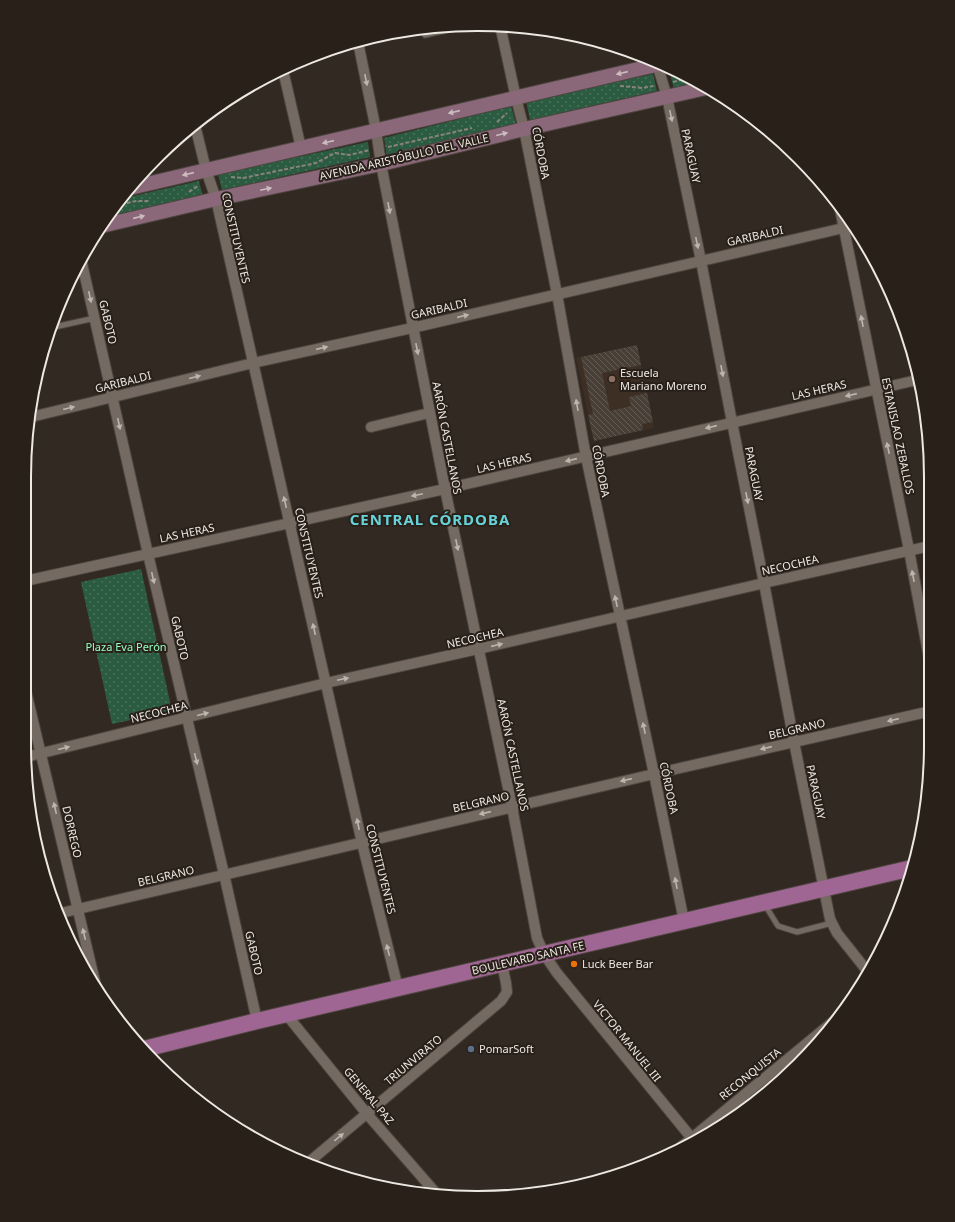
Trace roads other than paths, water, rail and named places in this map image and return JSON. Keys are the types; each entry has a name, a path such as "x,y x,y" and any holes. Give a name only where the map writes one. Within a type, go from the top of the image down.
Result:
{"main road":[{"name":"BOULEVARD SANTA FE","path":"150,1047 286,1014 906,869"}],"street":[{"name":"CÓRDOBA","path":"501,32 524,129 557,294 586,457 684,921"},
{"name":"AARÓN CASTELLANOS","path":"359,47 376,130 412,328 512,807 537,938 544,954"},
{"path":"139,187 208,176 300,148 376,130 517,104 651,66"},
{"name":"PARAGUAY","path":"661,71 701,261 794,742 830,919 837,933 864,967"},
{"path":"284,75 300,148"},
{"name":"AVENIDA ARISTÓBULO DEL VALLE","path":"113,220 381,164 524,129 665,90 696,88"},
{"name":"CONSTITUYENTES","path":"196,131 208,176 216,199 362,843 398,988"},
{"name":"GARIBALDI","path":"36,416 253,363 412,328 848,227"},
{"name":"ESTANISLAO ZEBALLOS","path":"848,228 876,389 924,631"},
{"name":"GABOTO","path":"83,269 257,1021"},
{"name":"LAS HERAS","path":"31,579 445,489 913,381"},
{"path":"371,427 430,413"},
{"name":"NECOCHEA","path":"31,756 326,683 924,547"},
{"name":"DORREGO","path":"31,710 92,970"},
{"name":"BELGRANO","path":"64,912 654,774 924,713"},
{"name":"VICTOR MANUEL III","path":"544,954 557,973 690,1137"},
{"name":"TRIUNVIRATO","path":"313,1159 502,1001 507,992 502,964"},
{"name":"GENERAL PAZ","path":"286,1014 368,1114 432,1188"},
{"name":"RECONQUISTA","path":"710,1126 814,1038"}],"lane":[{"path":"425,35 430,34"},
{"path":"58,326 94,318"},
{"path":"763,902 778,926 797,932 832,923"}],"place":[{"name":"Escuela Mariano Moreno","path":"612,379"},
{"name":"Luck Beer Bar","path":"574,964"},
{"name":"PomarSoft","path":"471,1049"}],"district":[{"name":"CENTRAL CÓRDOBA","path":"430,520"}],"park label":[{"name":"Plaza Eva Perón","path":"126,647"}]}
